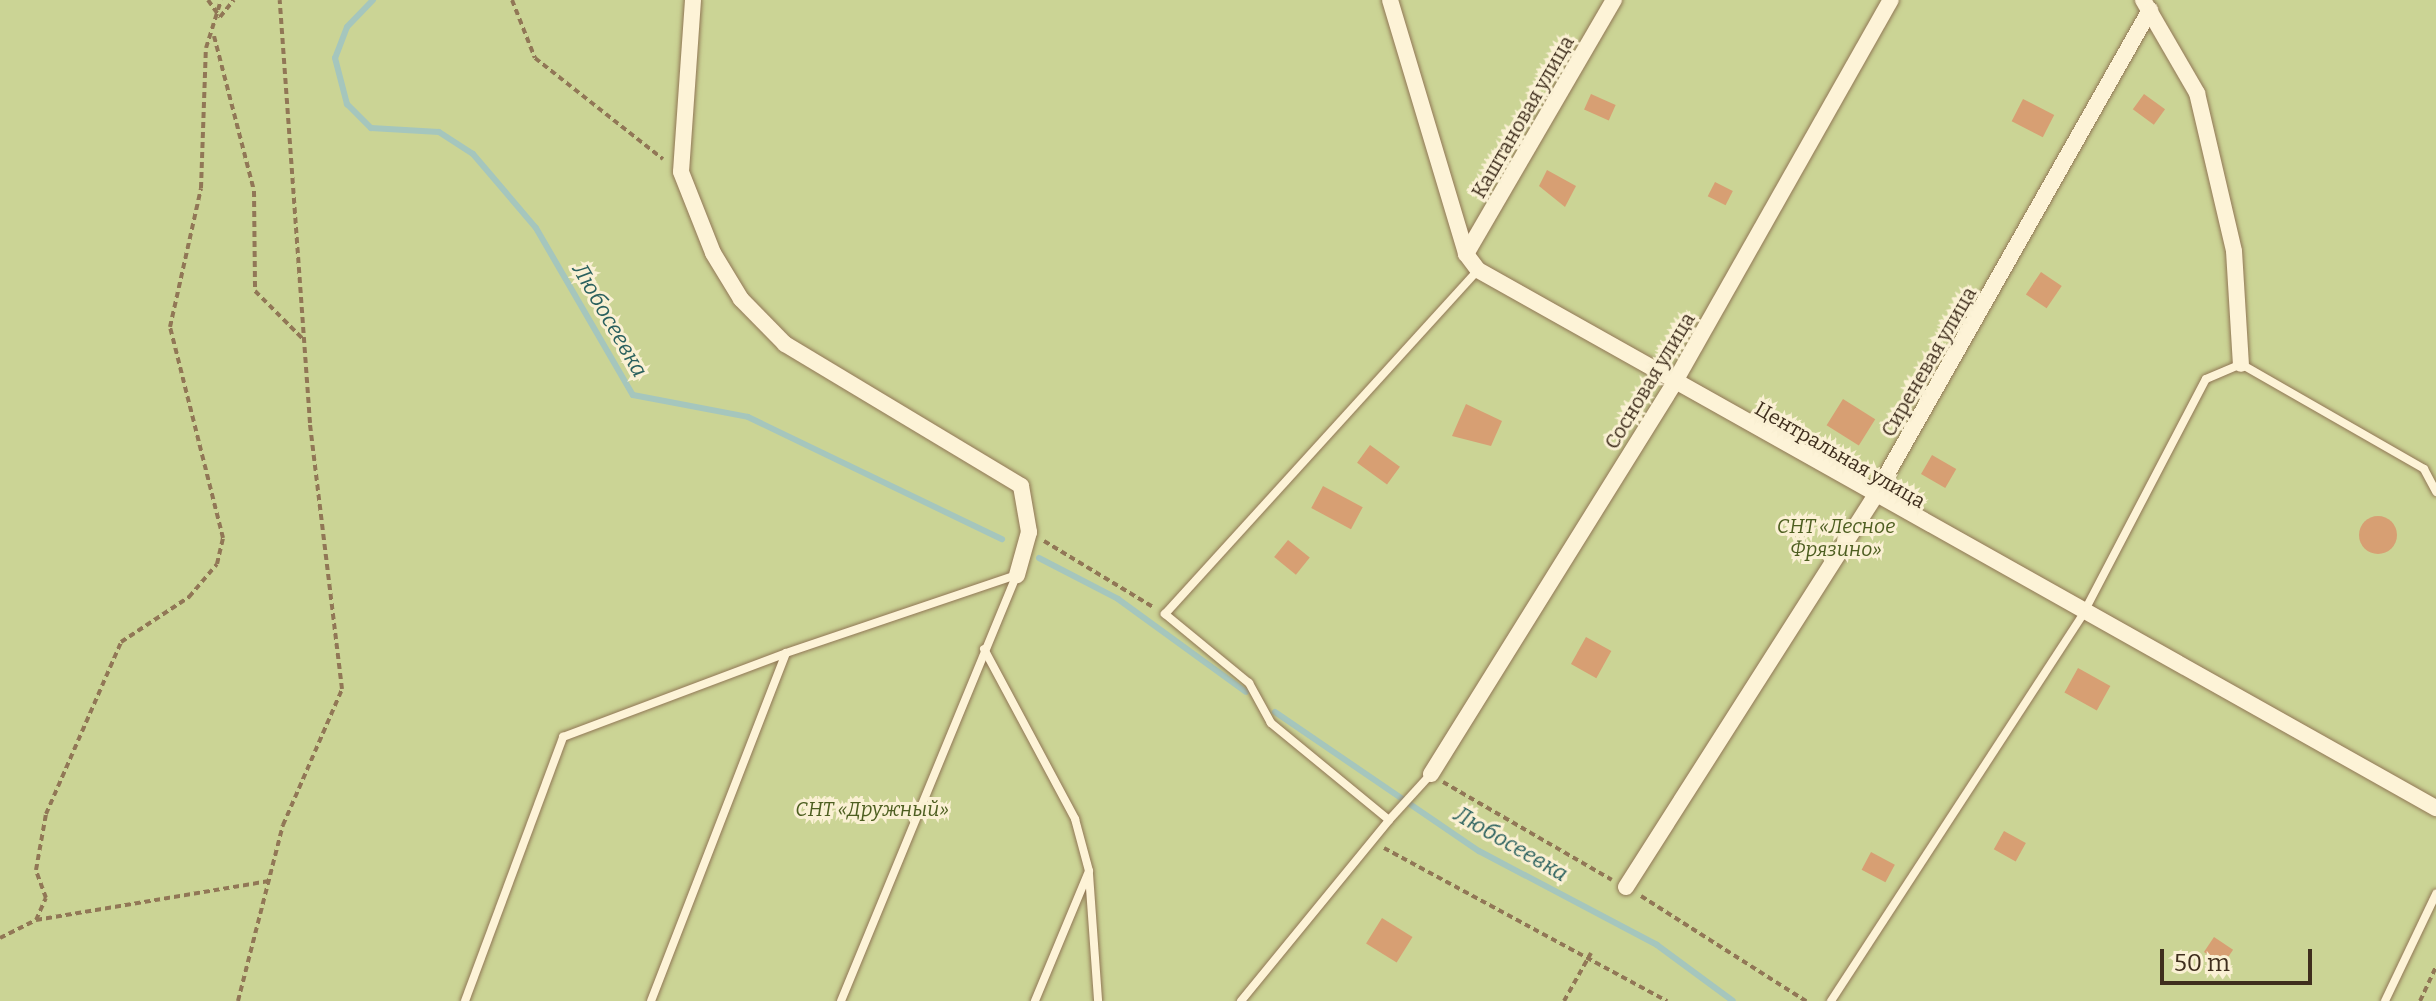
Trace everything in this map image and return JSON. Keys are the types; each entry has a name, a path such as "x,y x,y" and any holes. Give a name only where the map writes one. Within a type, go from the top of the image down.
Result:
{"street":[{"path":"693,0 681,172 713,253 760,322 785,344 1004,471 1029,503 1029,532 1017,575"},
{"name":"Центральная улица","path":"1390,0 1466,254 1478,270 1874,497 2436,808"},
{"name":"Каштановая улица","path":"1466,254 1614,0"},
{"name":"Сосновая улица","path":"1431,774 1674,383 1891,0"},
{"path":"2146,5 2197,93 2234,251 2241,364"},
{"name":"Сиреневая улица","path":"1626,887 1874,497 2146,5"}],"lane":[{"path":"1389,820 1271,723 1249,683 1165,614 1478,270"},
{"path":"1831,1001 2083,614 2206,379 2241,364 2424,469 2436,492"},
{"path":"841,1001 1017,575"},
{"path":"465,1001 563,737 786,653 1017,575"},
{"path":"984,649 1075,819 1089,871 1098,1001"},
{"path":"651,1001 786,653"},
{"path":"1241,1001 1389,820 1431,774"},
{"path":"1035,1001 1089,871"},
{"path":"2385,1001 2436,894"}],"path":[{"path":"208,0 220,17"},
{"path":"36,920 46,898 36,870 46,814 121,642 189,597 217,564 223,538 170,327 201,188 206,48 220,17 221,0"},
{"path":"220,17 234,0"},
{"path":"238,1001 283,825 342,689 304,341 280,0"},
{"path":"512,0 535,58 681,172"},
{"path":"214,36 254,191 255,291 304,341"},
{"path":"1029,532 1165,614"},
{"path":"1372,842 1591,953 1667,1001"},
{"path":"0,938 36,920 269,881"},
{"path":"1564,1001 1591,953"},
{"path":"2420,1001 2436,966"}],"green space":[{"path":"0,0 2436,0 2436,1001 0,1001"}],"building":[{"path":"1591,94 1616,105 1609,121 1584,110"},
{"path":"2144,94 2165,109 2154,125 2133,109"},
{"path":"2023,99 2054,115 2043,137 2012,121"},
{"path":"1547,170 1576,186 1565,207 1539,186"},
{"path":"1715,182 1733,191 1726,205 1708,196"},
{"path":"2041,272 2062,286 2047,308 2026,294"},
{"path":"1843,399 1875,419 1859,445 1827,425"},
{"path":"1466,404 1502,421 1491,446 1452,436"},
{"path":"1370,445 1400,467 1387,485 1357,463"},
{"path":"1932,455 1956,469 1945,488 1921,474"},
{"path":"1323,486 1363,507 1351,529 1311,508"},
{"path":"2378,516 2391,522 2397,535 2391,548 2378,554 2365,548 2359,535 2365,522"},
{"path":"1288,540 1310,558 1296,575 1274,557"},
{"path":"1586,637 1611,651 1596,678 1571,664"},
{"path":"2078,668 2110,686 2097,710 2064,692"},
{"path":"2004,831 2026,843 2016,861 1994,849"},
{"path":"1871,852 1895,865 1885,882 1862,870"},
{"path":"1382,918 1413,937 1397,963 1366,943"},
{"path":"2214,937 2233,950 2223,965 2204,952"}],"waterway":[{"name":"Любосеевка","path":"373,0 347,27 335,58 347,104 371,128 439,132 473,154 536,228 633,395 748,417 1002,539"},
{"name":"Любосеевка","path":"1039,558 1118,599 1246,692"},
{"name":"Любосеевка","path":"1275,712 1479,851 1657,945 1733,1001"}],"park label":[{"name":"СНТ «Лесное Фрязино»","path":"1836,538"},
{"name":"СНТ «Дружный»","path":"872,809"}]}
